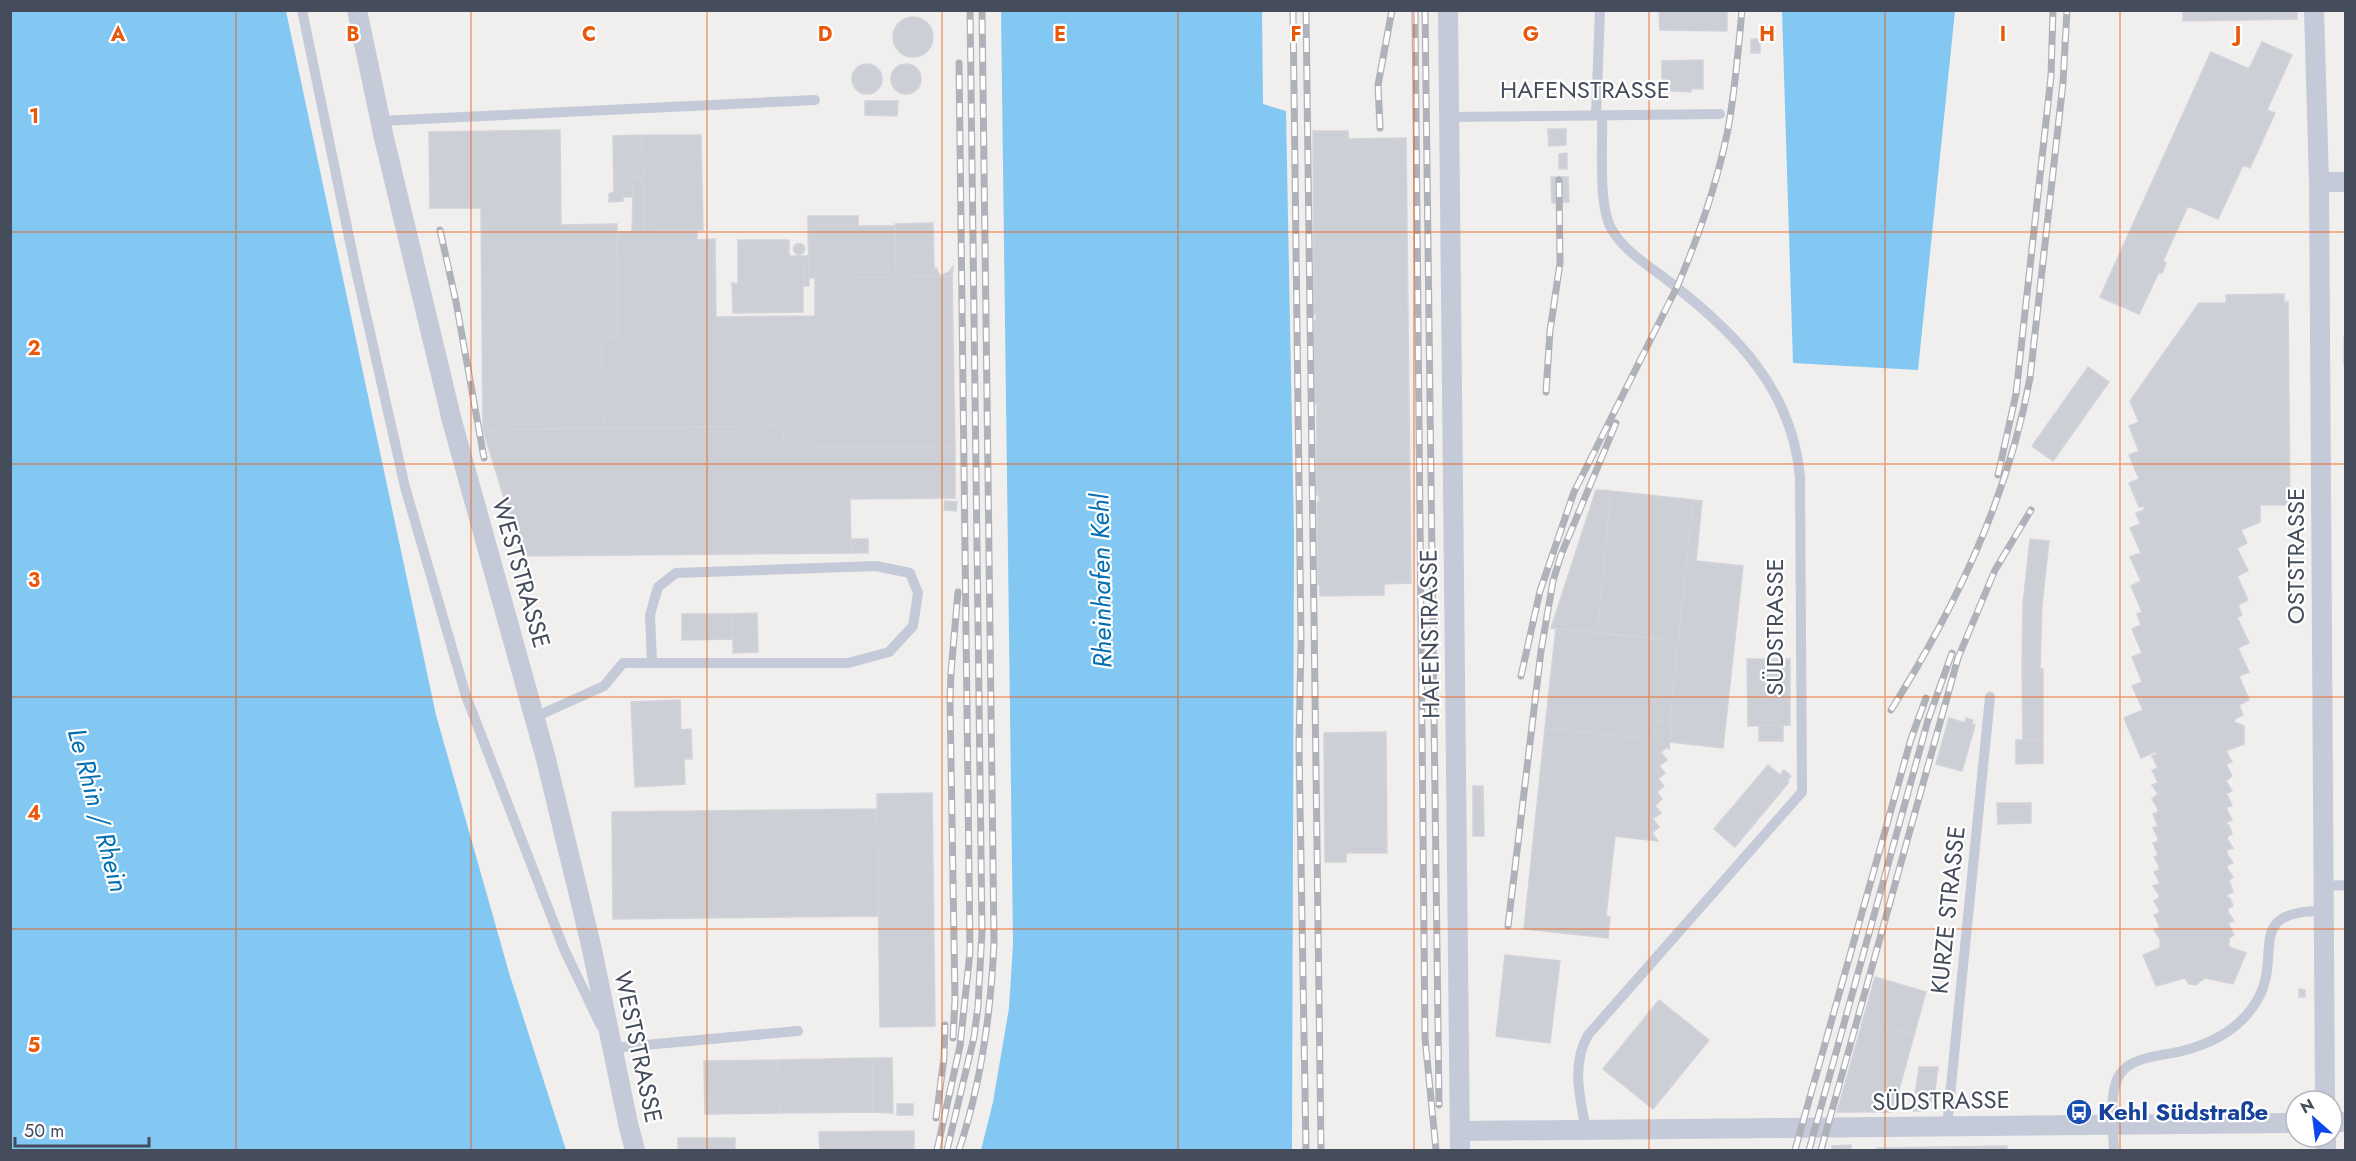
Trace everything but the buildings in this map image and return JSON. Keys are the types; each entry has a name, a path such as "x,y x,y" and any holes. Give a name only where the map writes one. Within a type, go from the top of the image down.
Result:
{"street":[{"name":"WESTSTRASSE","path":"357,10 380,121 452,421 535,717 591,945 635,1150"},
{"name":"HAFENSTRASSE","path":"1448,10 1460,1141"},
{"name":"OSTSTRASSE","path":"2314,10 2319,182 2325,1089"},
{"path":"2319,182 2346,182"},
{"name":"SÜDSTRASSE","path":"1460,1141 1586,1130 2284,1123"}],"lane":[{"path":"302,10 355,266 405,487 463,685 564,949 612,1050 702,1038 728,1038 798,1031"},
{"name":"SÜDSTRASSE","path":"1586,1130 1578,1086 1578,1068 1582,1046 1588,1035 1802,792 1800,477 1794,436 1768,380 1753,358 1738,341 1677,287 1627,248 1611,228 1604,208 1599,115 1600,10"},
{"path":"380,121 815,100"},
{"name":"HAFENSTRASSE","path":"1450,117 1720,114"},
{"path":"535,717 604,686 623,663 652,663 848,663 889,652 913,626 918,593 910,573 876,566 676,573 658,587 650,615 652,663"},
{"name":"KURZE STRASSE","path":"1947,1126 1990,697"},
{"path":"2324,886 2346,885"},
{"path":"2114,1150 2115,1084 2120,1072 2132,1062 2184,1051 2209,1043 2229,1032 2247,1014 2259,996 2266,969 2268,941 2275,924 2288,915 2305,911 2324,911"}],"water":[{"name":"Le Rhin / Rhein","path":"10,11 286,11 436,715 510,976 566,1150 11,1150"},
{"name":"Rheinhafen Kehl","path":"1001,11 1262,11 1263,104 1286,111 1294,535 1292,1150 981,1150 993,1102 1009,1008 1013,944"},
{"path":"1782,11 1955,11 1918,370 1793,363"}],"railway":[{"path":"947,1150 974,1037 982,931 970,10"},
{"path":"959,1150 967,1125 984,1048 994,942 982,10"},
{"path":"1293,10 1301,642 1299,745 1306,1150"},
{"path":"1306,10 1321,1150"},
{"path":"1380,128 1378,85 1392,10"},
{"path":"1415,10 1425,1038 1436,1150"},
{"path":"1425,10 1439,1105"},
{"path":"1521,676 1540,591 1574,492 1677,287 1706,212 1723,154 1730,119 1742,10"},
{"path":"1998,475 2016,394 2051,76 2053,10"},
{"path":"1891,710 1937,632 1976,551 2008,466 2020,423 2030,378 2063,83 2067,10"},
{"path":"937,1150 960,1046 970,952 959,63"},
{"path":"1546,392 1550,331 1560,263 1559,180"},
{"path":"440,230 456,302 484,458"},
{"path":"1508,926 1541,651 1553,581 1561,555 1616,423"},
{"path":"1821,1150 1958,658 1995,570 2031,510"},
{"path":"953,1038 955,1000 950,701 958,592"},
{"path":"1809,1150 1928,720 1952,653"},
{"path":"1795,1150 1911,739 1926,698"},
{"path":"936,1118 944,1058 945,1025"}],"place":[{"name":"Kehl Südstraße","path":"2079,1112"}]}
